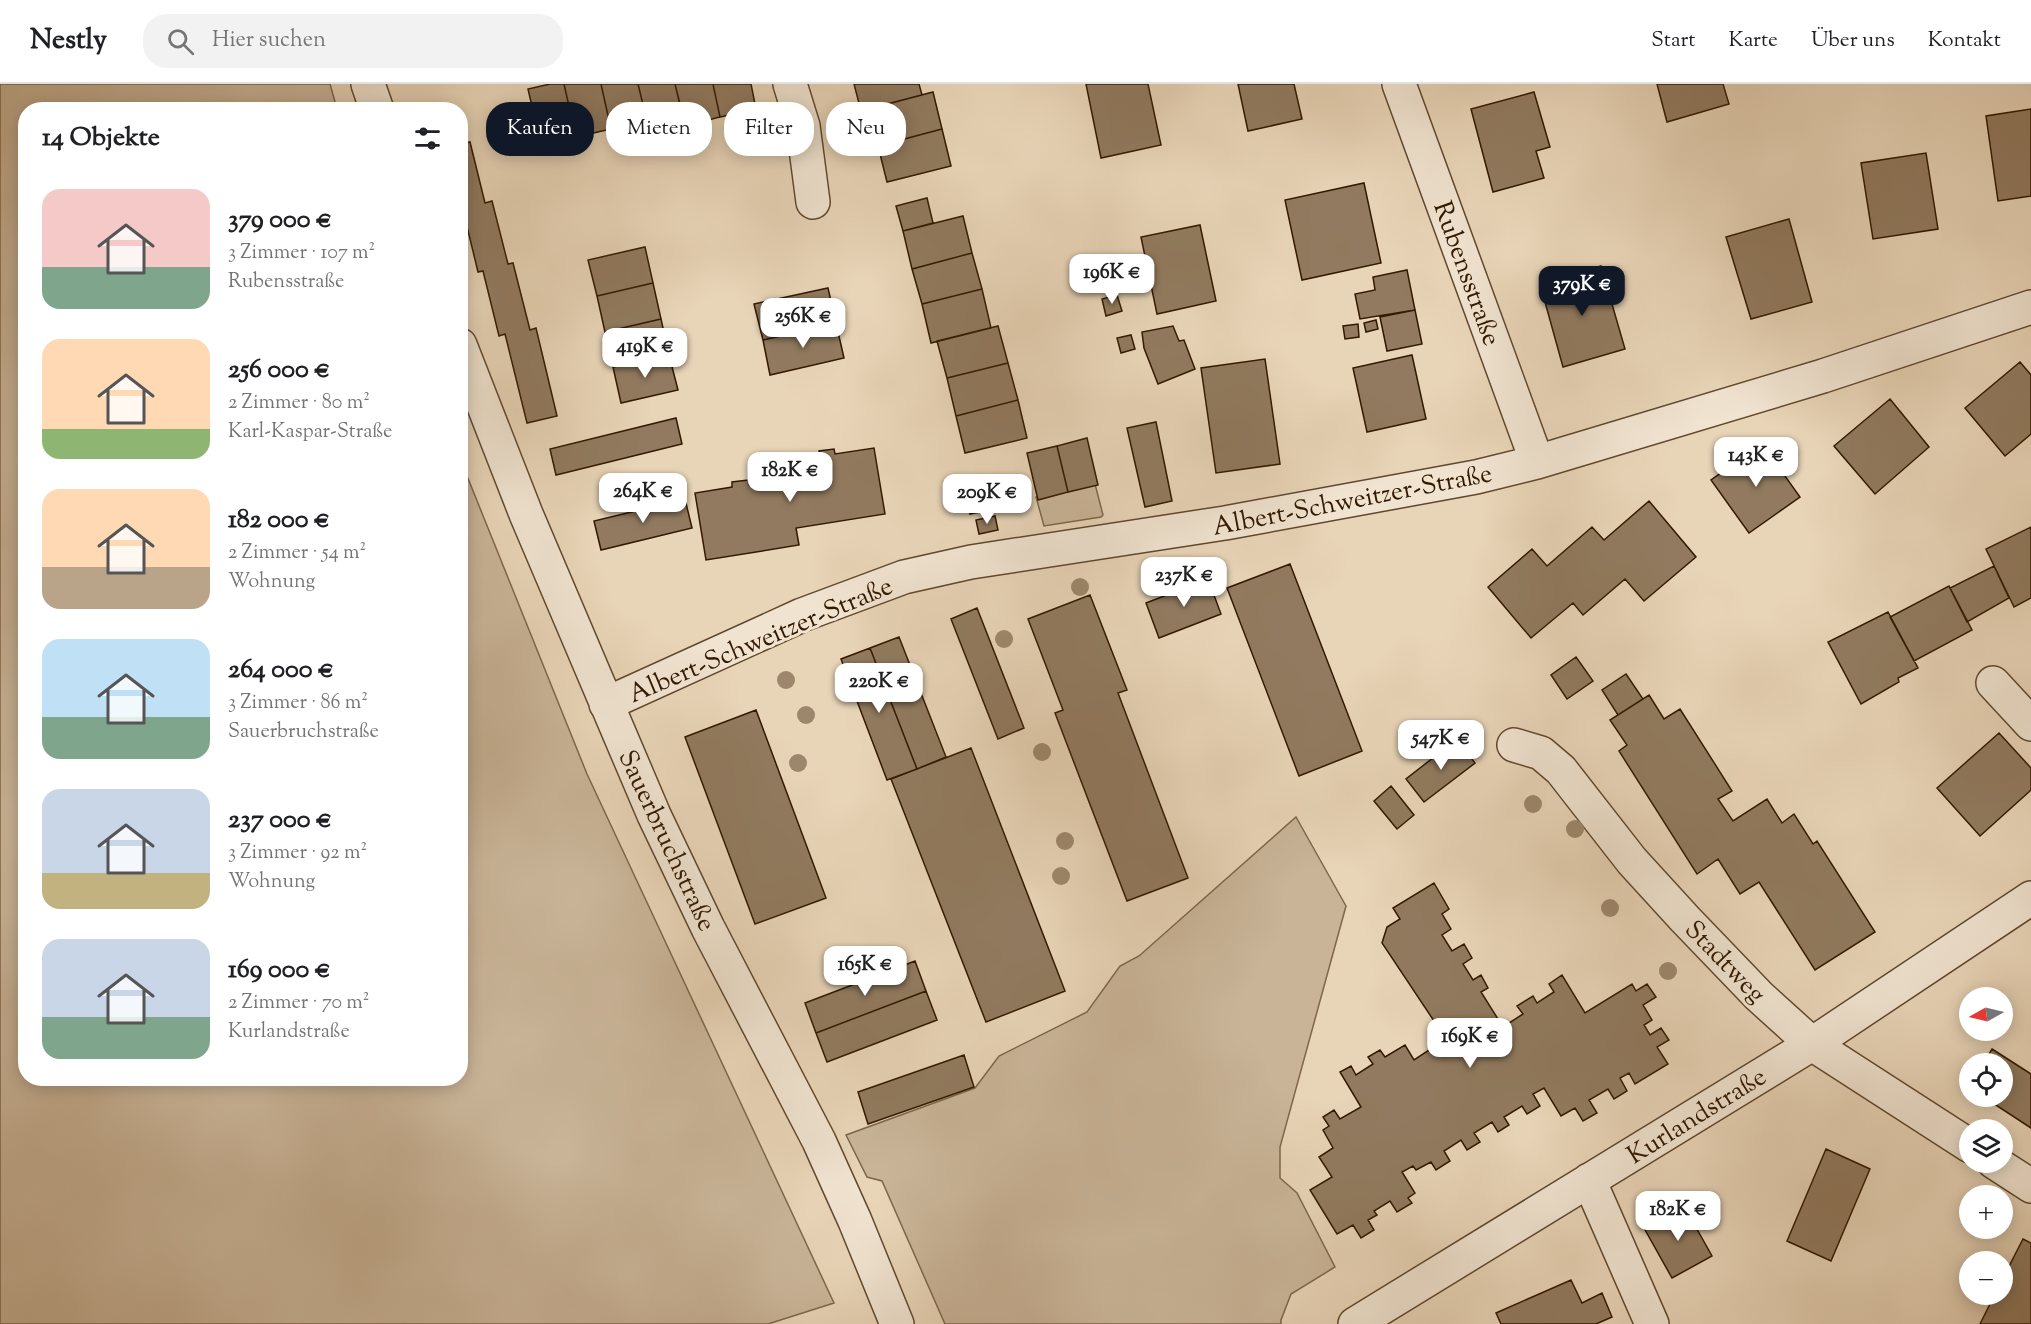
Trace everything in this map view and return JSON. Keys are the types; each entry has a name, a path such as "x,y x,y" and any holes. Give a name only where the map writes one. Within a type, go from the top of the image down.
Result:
{"street":[{"path":"369,84 375,102"},
{"path":"790,84 802,126 813,202"},
{"name":"Rubensstraße","path":"1399,84 1536,462"},
{"name":"Albert-Schweitzer-Straße","path":"606,704 802,615 904,577 971,562 1217,524 1476,477 1536,462 1823,376 2031,307"},
{"name":"Sauerbruchstraße","path":"468,366 508,471 654,815 708,928 819,1142 855,1221 897,1324"},
{"path":"1993,683 2031,724"},
{"name":"Stadtweg","path":"1514,745 1540,753 1561,770 1632,861 1662,894 1759,996 1812,1044 1959,1139"},
{"name":"Kurlandstraße","path":"1355,1324 1812,1044 2031,898"},
{"path":"2011,1173 2031,1186"},
{"path":"1589,1180 1652,1324"}],"shaded area":[{"path":"0,84 330,84 335,102 18,102 18,1086 468,1086 468,478 587,774 834,1303 768,1324 0,1324"},
{"path":"1095,484 1103,515 1101,517 1044,526 1036,497"},
{"path":"1296,817 1346,906 1280,1147 1280,1178 1297,1193 1335,1267 1291,1294 1281,1324 945,1324 882,1181 867,1177 846,1135 975,1088 999,1056 1087,1012 1120,966 1139,956"}],"building":[{"path":"550,84 564,84 568,102 531,102 528,89"},
{"path":"564,84 601,84 606,106 606,130 594,133 594,102 568,102"},
{"path":"601,84 638,84 642,102 606,102 606,106"},
{"path":"638,84 675,84 680,102 642,102"},
{"path":"675,84 713,84 720,117 712,119 712,102 679,102"},
{"path":"713,84 751,84 755,102 724,102 724,116 720,117"},
{"path":"854,84 919,84 922,95 895,102 859,102"},
{"path":"1086,84 1148,84 1161,145 1101,158"},
{"path":"1238,84 1294,84 1302,119 1248,131"},
{"path":"1657,84 1723,84 1729,104 1667,122"},
{"path":"933,92 942,129 906,139 906,102 895,102"},
{"path":"1534,92 1550,147 1536,151 1544,178 1493,192 1471,109"},
{"path":"2031,109 2031,196 1998,201 1986,116"},
{"path":"942,129 951,166 887,182 880,156 906,156 906,139"},
{"path":"468,142 470,142 485,203 492,201 508,264 513,263 530,330 536,328 557,416 527,423 505,334 499,336 483,271 478,272 468,231"},
{"path":"1926,153 1938,229 1873,239 1861,163"},
{"path":"1364,183 1381,263 1302,280 1285,200"},
{"path":"927,198 933,223 903,231 896,206"},
{"path":"963,216 972,253 912,269 903,231"},
{"path":"1789,219 1812,302 1751,319 1726,237"},
{"path":"1200,225 1216,301 1157,314 1141,237"},
{"path":"645,247 653,283 597,296 588,260"},
{"path":"972,253 982,289 922,304 912,269"},
{"path":"1601,266 1625,349 1563,367 1540,284"},
{"path":"1407,270 1415,310 1360,319 1355,294 1375,290 1373,277"},
{"path":"653,283 661,319 605,332 597,296"},
{"path":"828,288 836,323 763,340 754,304"},
{"path":"982,289 991,328 931,343 922,304"},
{"path":"1117,295 1122,311 1106,316 1102,299"},
{"path":"1415,310 1422,344 1387,351 1380,317"},
{"path":"661,319 669,355 613,367 605,332"},
{"path":"1376,320 1378,329 1366,332 1364,323"},
{"path":"836,323 844,358 770,375 763,340"},
{"path":"1358,324 1359,337 1345,339 1343,326"},
{"path":"998,326 1008,363 947,378 937,341"},
{"path":"1173,326 1179,341 1184,340 1195,369 1158,384 1144,348 1142,332"},
{"path":"1131,335 1135,349 1121,353 1117,338"},
{"path":"669,355 678,390 621,403 613,367"},
{"path":"1412,355 1426,419 1367,432 1353,368"},
{"path":"1265,359 1280,464 1216,473 1201,368"},
{"path":"2020,362 2031,375 2031,434 2005,456 1965,408"},
{"path":"1008,363 1018,400 956,416 947,378"},
{"path":"1890,399 1929,447 1875,494 1834,446"},
{"path":"1018,400 1027,438 965,453 956,416"},
{"path":"676,418 682,444 556,475 550,449"},
{"path":"1156,422 1172,501 1145,507 1127,428"},
{"path":"1087,438 1098,485 1068,492 1057,446"},
{"path":"1762,444 1800,497 1749,533 1711,480"},
{"path":"1057,446 1068,492 1038,500 1027,453"},
{"path":"874,448 885,514 796,528 799,545 706,560 695,493 732,487 732,482 748,480 749,485 787,478 784,462 820,456 819,451 834,449 835,454"},
{"path":"981,494 985,511 970,514 966,497"},
{"path":"685,499 692,528 601,550 594,521"},
{"path":"1649,501 1696,557 1644,601 1625,579 1583,615 1573,603 1531,638 1488,587 1532,549 1547,566 1592,527 1604,540"},
{"path":"995,516 998,530 979,534 976,520"},
{"path":"2031,527 2031,598 2014,607 1986,549"},
{"path":"1290,564 1362,751 1299,776 1227,588"},
{"path":"1994,566 2009,598 1967,622 1950,588"},
{"path":"1208,579 1221,614 1159,638 1146,603"},
{"path":"1949,586 1972,630 1914,661 1890,617"},
{"path":"1090,595 1127,690 1118,693 1188,878 1127,901 1055,713 1063,710 1028,619"},
{"path":"977,608 1024,728 998,739 951,619"},
{"path":"1888,612 1918,668 1898,678 1899,682 1861,704 1828,642"},
{"path":"899,637 946,757 917,769 870,648"},
{"path":"870,648 917,769 887,780 841,659"},
{"path":"1576,657 1593,681 1567,699 1551,675"},
{"path":"1626,674 1643,699 1618,715 1602,690"},
{"path":"1649,695 1664,719 1680,709 1732,791 1718,799 1733,821 1767,799 1782,823 1794,814 1813,844 1817,841 1875,932 1815,970 1759,882 1740,894 1718,859 1697,874 1619,751 1627,745 1610,720"},
{"path":"756,710 826,898 755,924 685,737"},
{"path":"1999,733 2031,768 2031,790 1980,836 1937,788"},
{"path":"1457,739 1475,763 1424,802 1406,779"},
{"path":"971,748 1065,991 986,1022 891,779"},
{"path":"1391,786 1414,815 1397,829 1374,801"},
{"path":"1434,883 1449,909 1442,914 1451,929 1442,935 1452,951 1464,944 1472,958 1463,964 1473,980 1481,975 1488,988 1481,992 1503,1027 1523,1014 1517,1006 1533,996 1537,1003 1554,992 1549,984 1562,975 1585,1013 1632,984 1636,991 1647,984 1656,997 1643,1005 1652,1020 1644,1025 1650,1035 1661,1028 1669,1040 1657,1047 1668,1064 1635,1084 1629,1073 1620,1078 1627,1091 1614,1099 1608,1089 1589,1100 1597,1113 1583,1121 1575,1108 1561,1116 1544,1088 1533,1094 1540,1106 1527,1114 1522,1106 1504,1117 1509,1125 1498,1132 1492,1122 1474,1133 1480,1142 1467,1150 1461,1140 1444,1151 1450,1161 1436,1170 1431,1162 1416,1170 1413,1166 1402,1172 1415,1193 1408,1198 1412,1203 1397,1212 1390,1201 1374,1211 1377,1215 1368,1220 1374,1230 1361,1238 1353,1225 1337,1234 1310,1190 1332,1177 1319,1157 1333,1148 1323,1130 1329,1126 1323,1117 1334,1110 1340,1119 1361,1107 1340,1072 1351,1066 1356,1075 1373,1064 1368,1057 1380,1050 1385,1057 1405,1045 1414,1060 1446,1039 1382,943 1387,927 1400,919 1393,908"},
{"path":"915,961 926,991 816,1033 805,1003"},
{"path":"926,991 937,1020 827,1062 816,1033"},
{"path":"964,1055 974,1087 868,1124 858,1092"},
{"path":"2013,1062 2031,1074 2031,1128 1999,1107 2013,1107"},
{"path":"1826,1149 1870,1169 1831,1261 1787,1241"},
{"path":"1684,1206 1712,1256 1672,1278 1644,1228"},
{"path":"2023,1239 2031,1243 2031,1324 1980,1324 1990,1305 2013,1305 2013,1259"},
{"path":"1571,1280 1582,1303 1602,1293 1612,1317 1596,1324 1501,1324 1496,1313"}]}
